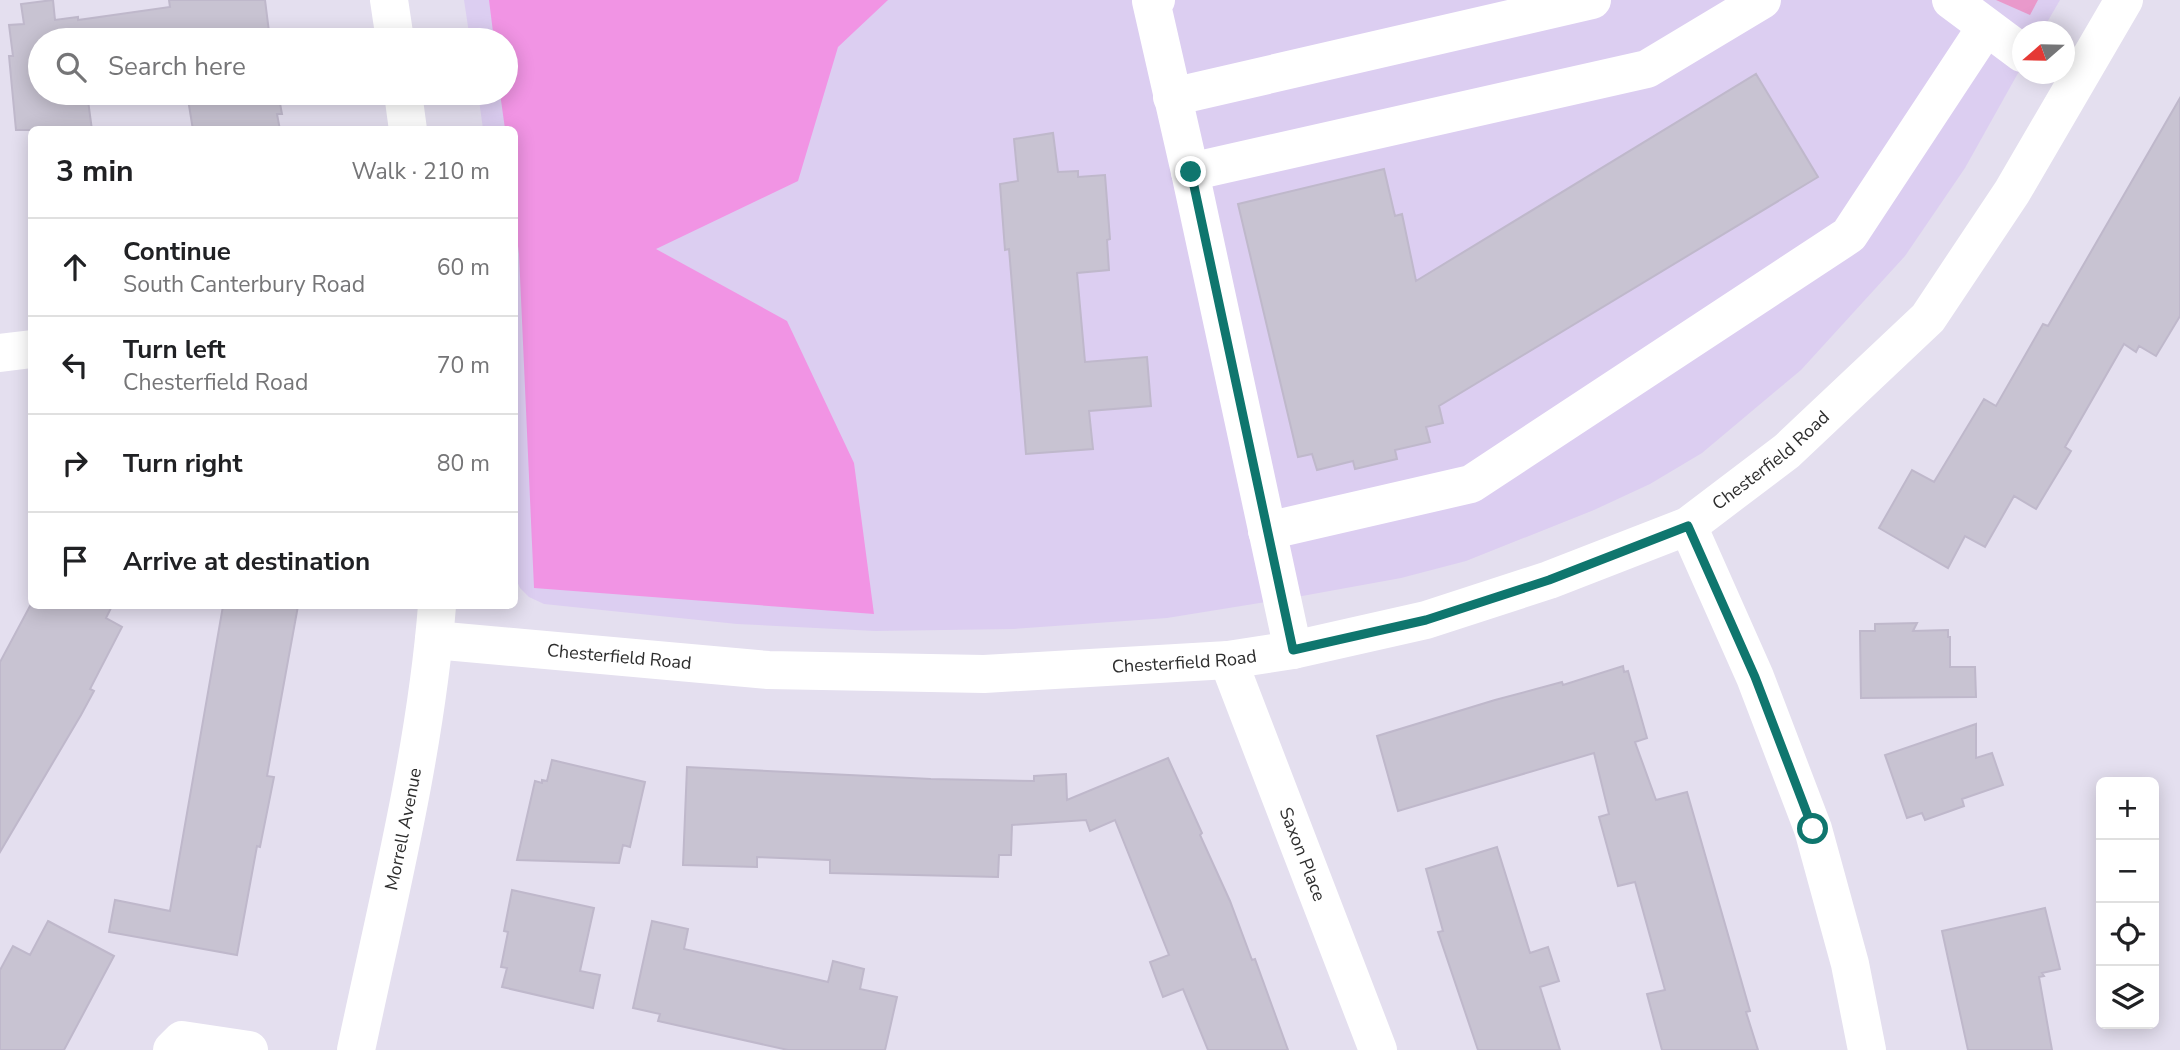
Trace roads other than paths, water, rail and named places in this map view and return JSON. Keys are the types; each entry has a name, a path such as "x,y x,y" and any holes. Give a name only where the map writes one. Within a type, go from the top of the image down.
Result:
{"street":[{"path":"389,0 393,28"},
{"path":"1156,0 1151,1 1191,172 1293,650"},
{"path":"1172,97 1592,0"},
{"path":"1191,172 1647,69 1762,0"},
{"path":"1951,0 2012,46"},
{"name":"Chesterfield Road","path":"2075,64 2124,0"},
{"path":"1267,531 1471,484 1849,234 1986,27"},
{"name":"Chesterfield Road","path":"435,623 768,670 984,674 1228,660 1293,650 1426,620 1549,580 1688,526 1787,451 1928,318 2012,192 2061,84"},
{"path":"405,105 407,126"},
{"path":"0,353 28,350"},
{"path":"1688,526 1755,677 1813,829 1850,964 1867,1050"},
{"name":"Morrell Avenue","path":"356,1050 409,803 429,694 435,623"},
{"name":"Saxon Place","path":"1228,660 1378,1050"},
{"path":"177,1045 249,1050"}]}
